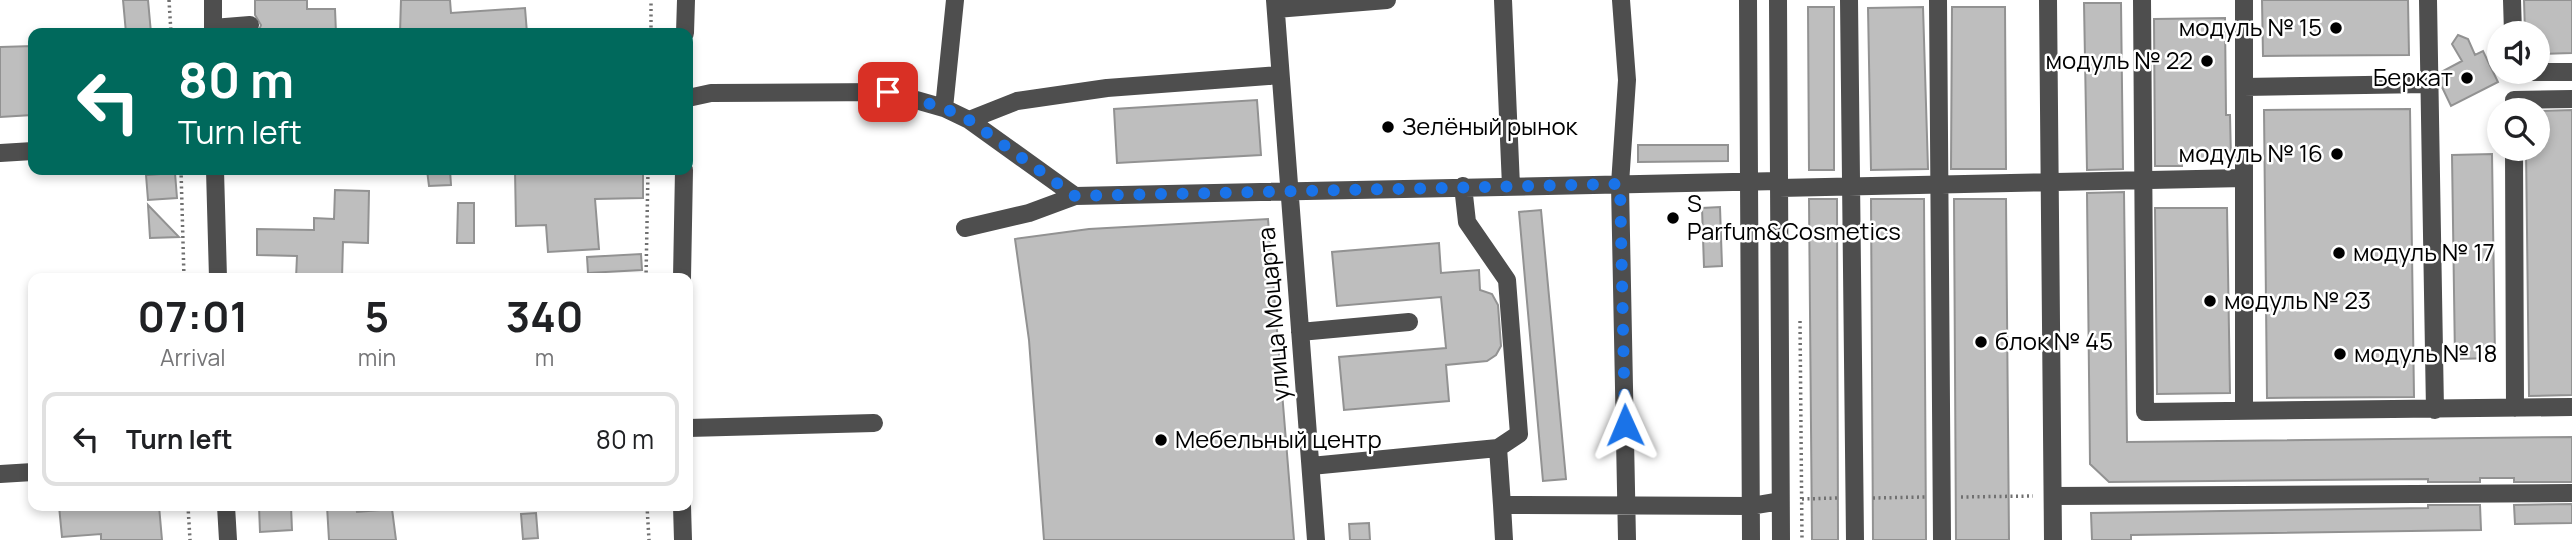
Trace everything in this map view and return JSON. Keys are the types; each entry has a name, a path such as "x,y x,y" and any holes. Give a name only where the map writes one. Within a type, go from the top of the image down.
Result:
{"street":[{"path":"213,0 213,28"},
{"path":"685,28 686,0"},
{"path":"944,108 955,0"},
{"path":"1275,4 1387,0"},
{"path":"1503,0 1511,186"},
{"path":"1621,0 1627,80 1620,184 1627,540"},
{"path":"1748,0 1751,540"},
{"path":"1778,0 1781,540"},
{"path":"1849,0 1855,540"},
{"path":"1938,0 1942,540"},
{"path":"2048,0 2053,540"},
{"path":"2142,0 2146,412 2572,407"},
{"path":"2244,0 2244,411"},
{"path":"2428,0 2427,85 2435,410"},
{"path":"2512,0 2513,21"},
{"name":"улица Моцарта","path":"1275,4 1316,540"},
{"path":"232,28 250,25"},
{"path":"2550,72 2572,72"},
{"path":"969,120 1017,101 1107,88 1280,75"},
{"path":"2244,87 2427,85"},
{"path":"693,97 712,93 888,92 944,108 969,120 1075,196"},
{"path":"2550,101 2572,99"},
{"path":"0,153 28,151"},
{"path":"2514,161 2515,408"},
{"path":"215,175 218,273"},
{"path":"682,273 684,175"},
{"path":"965,228 1029,212 1075,196 1463,186 1749,182 1851,186 2244,178"},
{"path":"1311,466 1498,447 1518,434 1507,280 1467,222 1463,186"},
{"path":"1300,332 1409,322"},
{"path":"693,428 874,423"},
{"path":"1498,447 1504,540"},
{"path":"0,474 28,472"},
{"path":"2053,496 2572,493"},
{"path":"1502,505 1751,506 1780,501"},
{"path":"226,511 228,540"},
{"path":"682,511 683,540"}],"path":[{"path":"169,0 171,28"},
{"path":"651,28 652,0"},
{"path":"181,175 184,273"},
{"path":"646,273 648,175"},
{"path":"188,511 190,540"},
{"path":"647,511 649,540"}],"building":[{"path":"123,0 148,0 151,28 126,28"},
{"path":"255,0 307,0 307,9 335,9 336,28 260,28 261,25 255,15"},
{"path":"401,0 450,0 451,13 525,8 527,28 400,28"},
{"name":"модуль № 15","path":"2262,0 2408,0 2409,55 2263,56"},
{"path":"2524,0 2572,0 2572,53 2550,54 2550,21 2525,21"},
{"path":"2084,3 2121,3 2123,169 2087,170"},
{"path":"1808,7 1834,7 1834,170 1809,170"},
{"path":"1923,7 1928,169 1871,170 1868,8"},
{"path":"1952,7 2005,7 2006,169 1951,169"},
{"path":"2225,18 2226,115 2230,115 2231,159 2182,160 2182,166 2155,166 2154,19"},
{"name":"Беркат","path":"2458,35 2468,39 2475,55 2483,51 2487,59 2487,84 2494,84 2451,106 2441,85 2441,72 2462,61 2452,44"},
{"path":"28,46 28,115 0,117 0,47"},
{"path":"1257,100 1261,155 1117,163 1114,109"},
{"path":"2410,109 2414,397 2267,398 2264,110"},
{"path":"2572,110 2572,395 2529,396 2526,161 2550,161 2550,111"},
{"path":"1638,145 1728,145 1728,161 1638,162"},
{"path":"2487,154 2487,161 2492,161 2495,358 2455,359 2452,155"},
{"path":"146,175 175,175 177,198 148,200"},
{"path":"428,175 450,175 451,185 429,186"},
{"path":"515,175 643,175 643,198 595,199 599,249 548,252 546,225 516,226"},
{"path":"335,190 369,191 368,243 343,242 342,273 296,273 297,256 257,255 257,229 314,230 314,218 334,219"},
{"path":"2124,192 2127,442 2572,437 2572,482 2514,482 2514,478 2480,478 2480,482 2428,482 2428,479 2109,482 2090,464 2087,193"},
{"path":"1809,199 1837,199 1838,540 1812,540"},
{"path":"1871,199 1924,199 1926,540 1873,540"},
{"name":"блок № 45","path":"1954,199 2006,199 2009,540 1956,540"},
{"path":"458,203 474,203 474,243 457,243"},
{"path":"148,205 179,237 150,238"},
{"path":"1720,207 1722,266 1704,267 1702,208"},
{"path":"2155,208 2227,208 2230,393 2157,394"},
{"path":"1541,210 1566,479 1543,481 1519,212"},
{"name":"Мебельный центр","path":"1268,219 1294,540 1044,540 1029,340 1015,239 1089,229"},
{"path":"1439,243 1441,273 1479,270 1480,290 1492,294 1498,305 1501,346 1496,355 1487,361 1446,365 1449,401 1344,410 1339,357 1446,348 1441,297 1337,306 1332,252"},
{"path":"641,254 642,270 588,273 587,257"},
{"path":"2572,504 2572,523 2515,524 2514,505"},
{"path":"2428,505 2480,505 2481,530 2131,535 2131,540 2092,540 2091,513 2428,508"},
{"path":"59,511 159,511 162,540 101,540 101,534 62,537"},
{"path":"259,511 291,511 292,530 260,532"},
{"path":"327,511 392,511 396,540 329,540"},
{"path":"536,513 538,538 523,539 521,514"},
{"path":"1369,523 1370,540 1350,540 1349,524"}],"place":[{"name":"модуль № 15","path":"2336,28"},
{"name":"модуль № 22","path":"2207,61"},
{"name":"Беркат","path":"2467,78"},
{"name":"Зелёный рынок","path":"1388,127"},
{"name":"модуль № 16","path":"2337,154"},
{"name":"S Parfum&Cosmetics","path":"1673,218"},
{"name":"модуль № 17","path":"2339,253"},
{"name":"модуль № 23","path":"2210,301"},
{"name":"блок № 45","path":"1981,342"},
{"name":"модуль № 18","path":"2340,354"},
{"name":"Мебельный центр","path":"1161,440"}],"route":[{"path":"888,92 944,108 969,120 1075,196 1289,189 1620,184 1625,425"}]}
